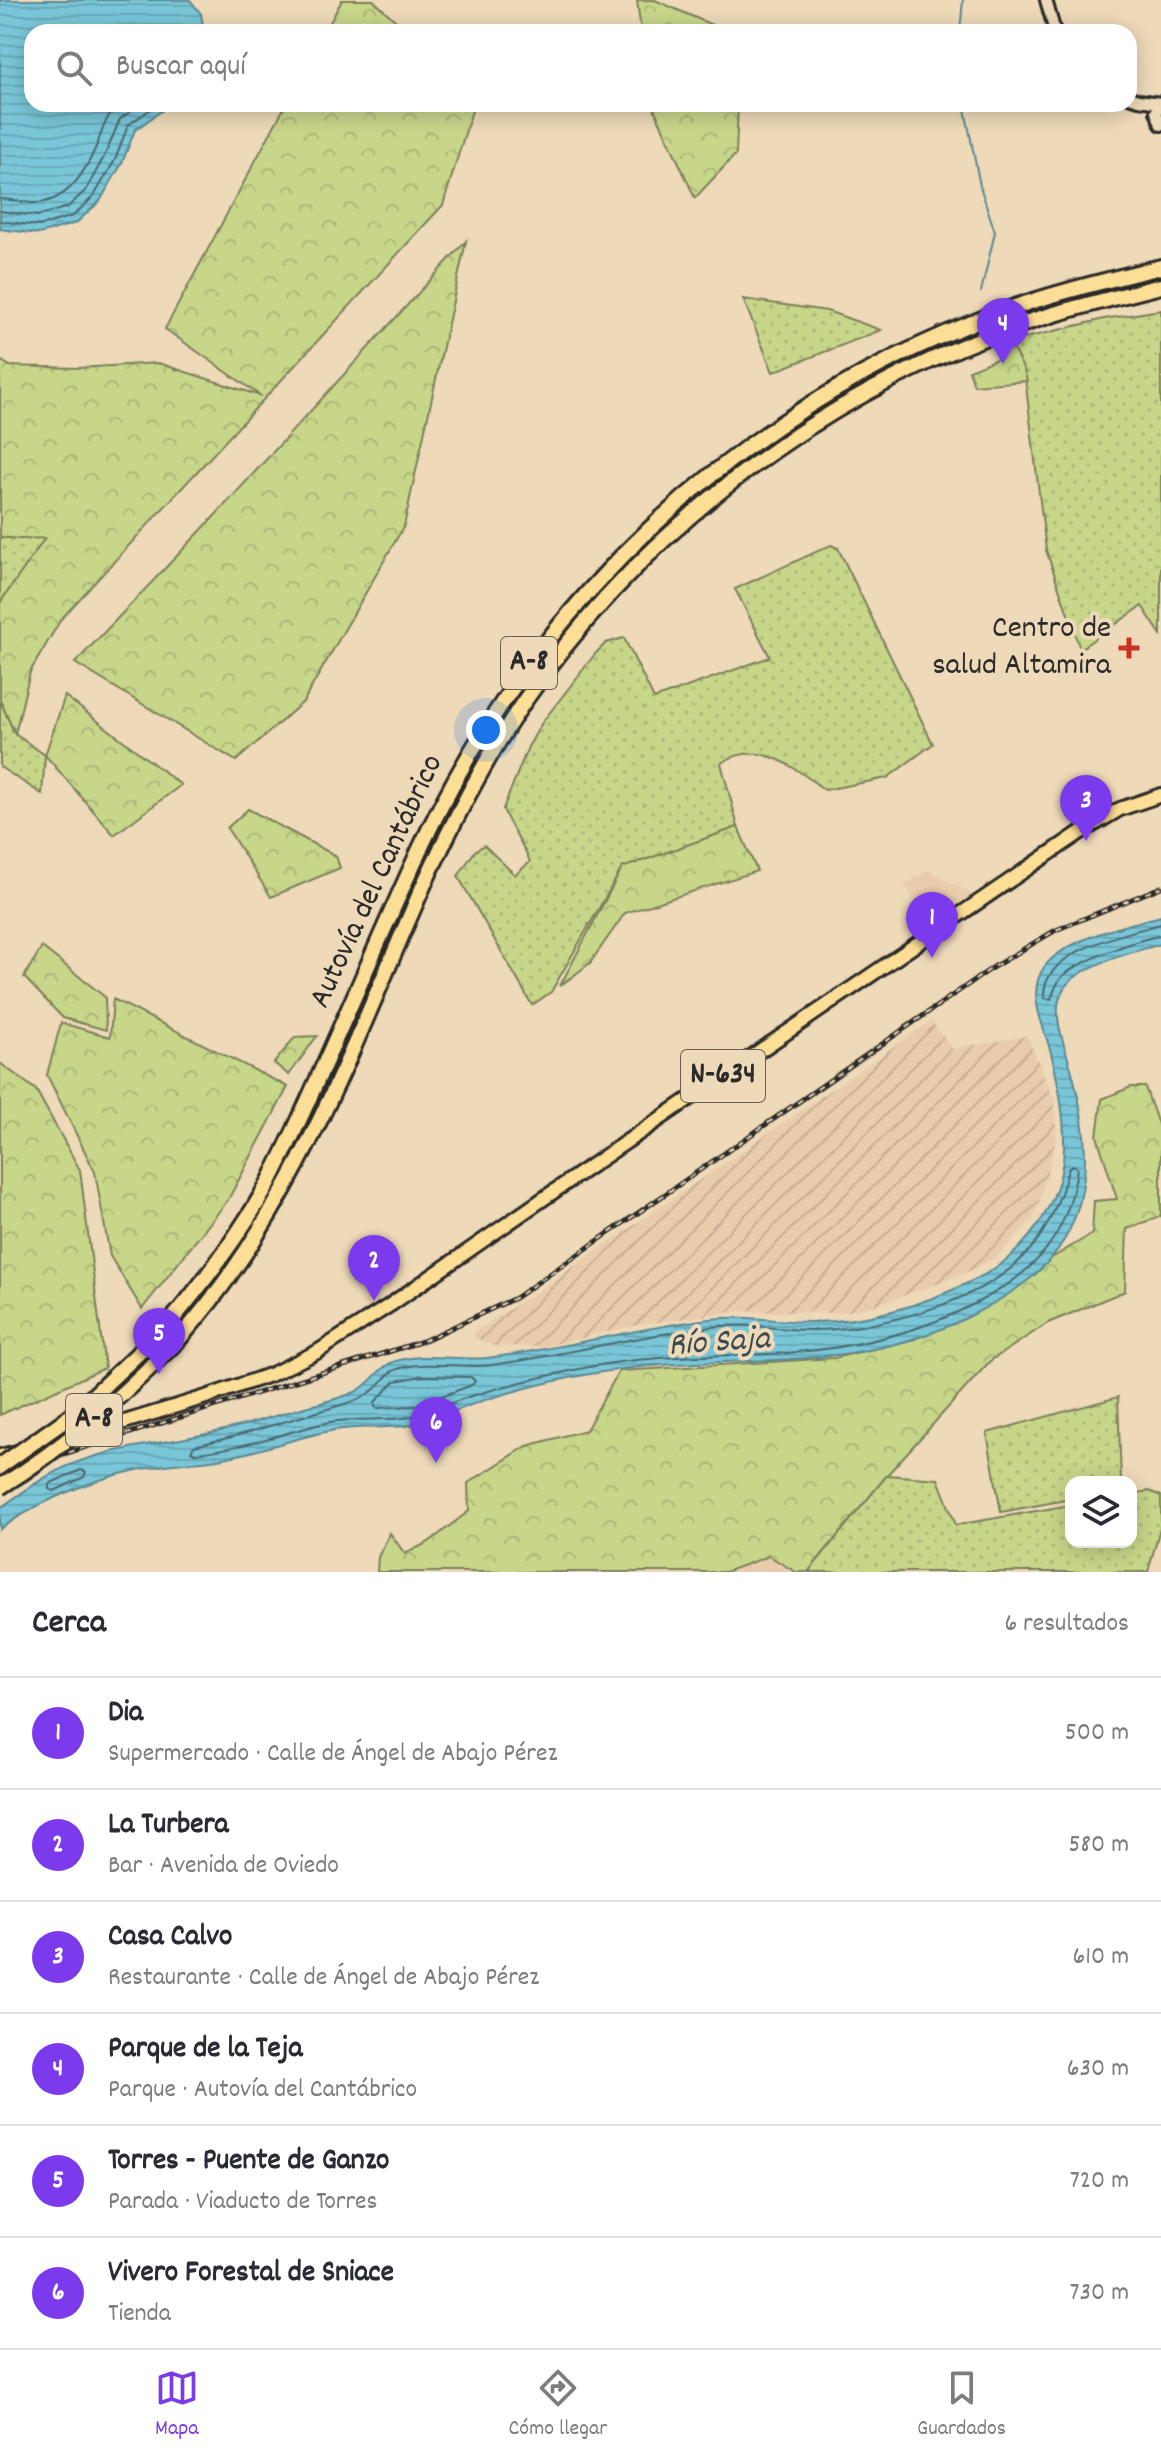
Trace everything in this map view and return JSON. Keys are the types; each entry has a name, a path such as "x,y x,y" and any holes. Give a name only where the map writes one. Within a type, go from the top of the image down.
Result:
{"highway":[{"path":"957,329 1034,296 1161,257"},
{"name":"Autovía del Cantábrico","path":"0,1466 75,1413 118,1375 164,1329 220,1259 266,1186 298,1125 442,803 497,710 546,641 624,553 716,470 776,426 839,387 957,329 1054,294 1161,267"},
{"name":"Autovía del Cantábrico","path":"0,1487 93,1421 178,1340 234,1271 281,1198 312,1138 462,804 505,732 553,662 629,574 677,527 766,456 868,392 929,362 1020,325 1161,286"},
{"path":"929,362 932,364 1051,320 1161,294"},
{"name":"N-634","path":"0,1456 56,1443 249,1382 288,1367 334,1342 1098,821 1128,806 1161,795"}],"street":[{"path":"1046,0 1053,24"},
{"path":"1137,99 1159,106 1161,125"}],"shaded area":[{"path":"929,870 973,895 930,922 905,885"},
{"path":"931,1021 953,1049 1027,1036 1055,1101 1056,1140 1033,1219 998,1256 929,1287 872,1306 838,1313 742,1311 642,1324 542,1347 494,1346 475,1338 475,1332"},
{"path":"769,1556 796,1572 725,1572"}],"green space":[{"path":"342,0 373,0 399,24 329,24"},
{"path":"637,0 655,0 710,24 640,24"},
{"path":"282,112 472,112 443,205 61,619 30,672 15,734 0,700 0,603 45,538 0,537 0,360 10,366 78,368 158,363 261,396 165,329"},
{"path":"656,112 738,112 736,154 695,198"},
{"path":"466,241 404,526 303,702 236,761 75,663 211,520"},
{"path":"743,299 827,311 881,330 773,372"},
{"path":"1161,310 1161,635 1142,606 1080,649 1046,550 1024,370 1009,342 1104,319"},
{"path":"1009,342 1027,381 974,385 969,370 999,358"},
{"path":"0,537 46,537 0,603"},
{"path":"831,545 838,548 933,744 887,778 825,790 789,765 763,755 736,756 721,763 738,827 622,868 551,992 532,1005 458,876 475,851 484,845 515,875 530,862 503,809 528,747 541,724 606,643 624,638 654,699 770,657 735,589"},
{"path":"65,696 181,785 114,835 45,755"},
{"path":"0,700 15,734 45,755 42,794 0,767"},
{"path":"248,809 336,856 340,868 271,897 227,828"},
{"path":"738,827 757,871 625,913 590,963 560,986 622,868"},
{"path":"42,947 105,997 106,1030 63,1018 24,977"},
{"path":"113,999 288,1087 228,1200 142,1309 110,1256 95,1172 47,1075 61,1023 110,1037"},
{"path":"317,1036 289,1075 274,1063 295,1037"},
{"path":"0,1063 36,1090 80,1170 105,1368 0,1415"},
{"path":"1131,1087 1145,1087 1161,1133 1161,1216 1127,1229 1125,1291 1048,1323 990,1361 887,1475 808,1572 796,1572 769,1556 725,1572 377,1572 378,1557 390,1533 405,1554 429,1542 469,1511 468,1483 527,1446 586,1430 619,1371 834,1358 915,1339 1092,1234 1094,1201 1117,1199 1097,1136 1102,1099"},
{"path":"1118,1397 1121,1476 1065,1476 1065,1500 1001,1512 987,1433"},
{"path":"887,1475 938,1479 956,1525 1065,1506 1065,1548 1137,1548 1137,1493 1149,1491 1161,1496 1161,1524 1148,1572 808,1572"}],"water":[{"path":"0,0 190,0 201,14 203,24 24,24 24,112 160,112 135,130 122,163 100,201 76,223 39,234 0,229"},
{"name":"Río Saja","path":"1161,916 1161,944 1092,967 1069,983 1062,992 1058,1019 1077,1091 1085,1145 1080,1198 1072,1224 1041,1269 976,1313 927,1335 888,1346 810,1358 690,1363 609,1371 507,1393 417,1424 335,1430 224,1458 139,1470 76,1488 0,1529 0,1508 42,1479 78,1462 251,1423 336,1399 361,1389 385,1367 407,1358 487,1358 710,1319 851,1320 914,1305 974,1280 992,1270 1023,1244 1047,1210 1061,1171 1064,1150 1062,1113 1054,1065 1036,998 1039,976 1055,956 1082,940"}],"waterway":[{"path":"961,24 963,0"},
{"path":"966,112 980,186 995,232 981,292"}],"railway":[{"path":"0,1474 423,1341 515,1298 995,966 1056,930 1161,887"}],"place":[{"name":"Parque de la Teja","path":"1003,364"},
{"name":"Centro de salud Altamira","path":"1129,648"},
{"name":"Casa Calvo","path":"1086,841"},
{"name":"Dia","path":"932,958"},
{"name":"La Turbera","path":"374,1301"},
{"name":"Torres - Puente de Ganzo","path":"159,1374"},
{"name":"Vivero Forestal de Sniace","path":"436,1463"}]}
